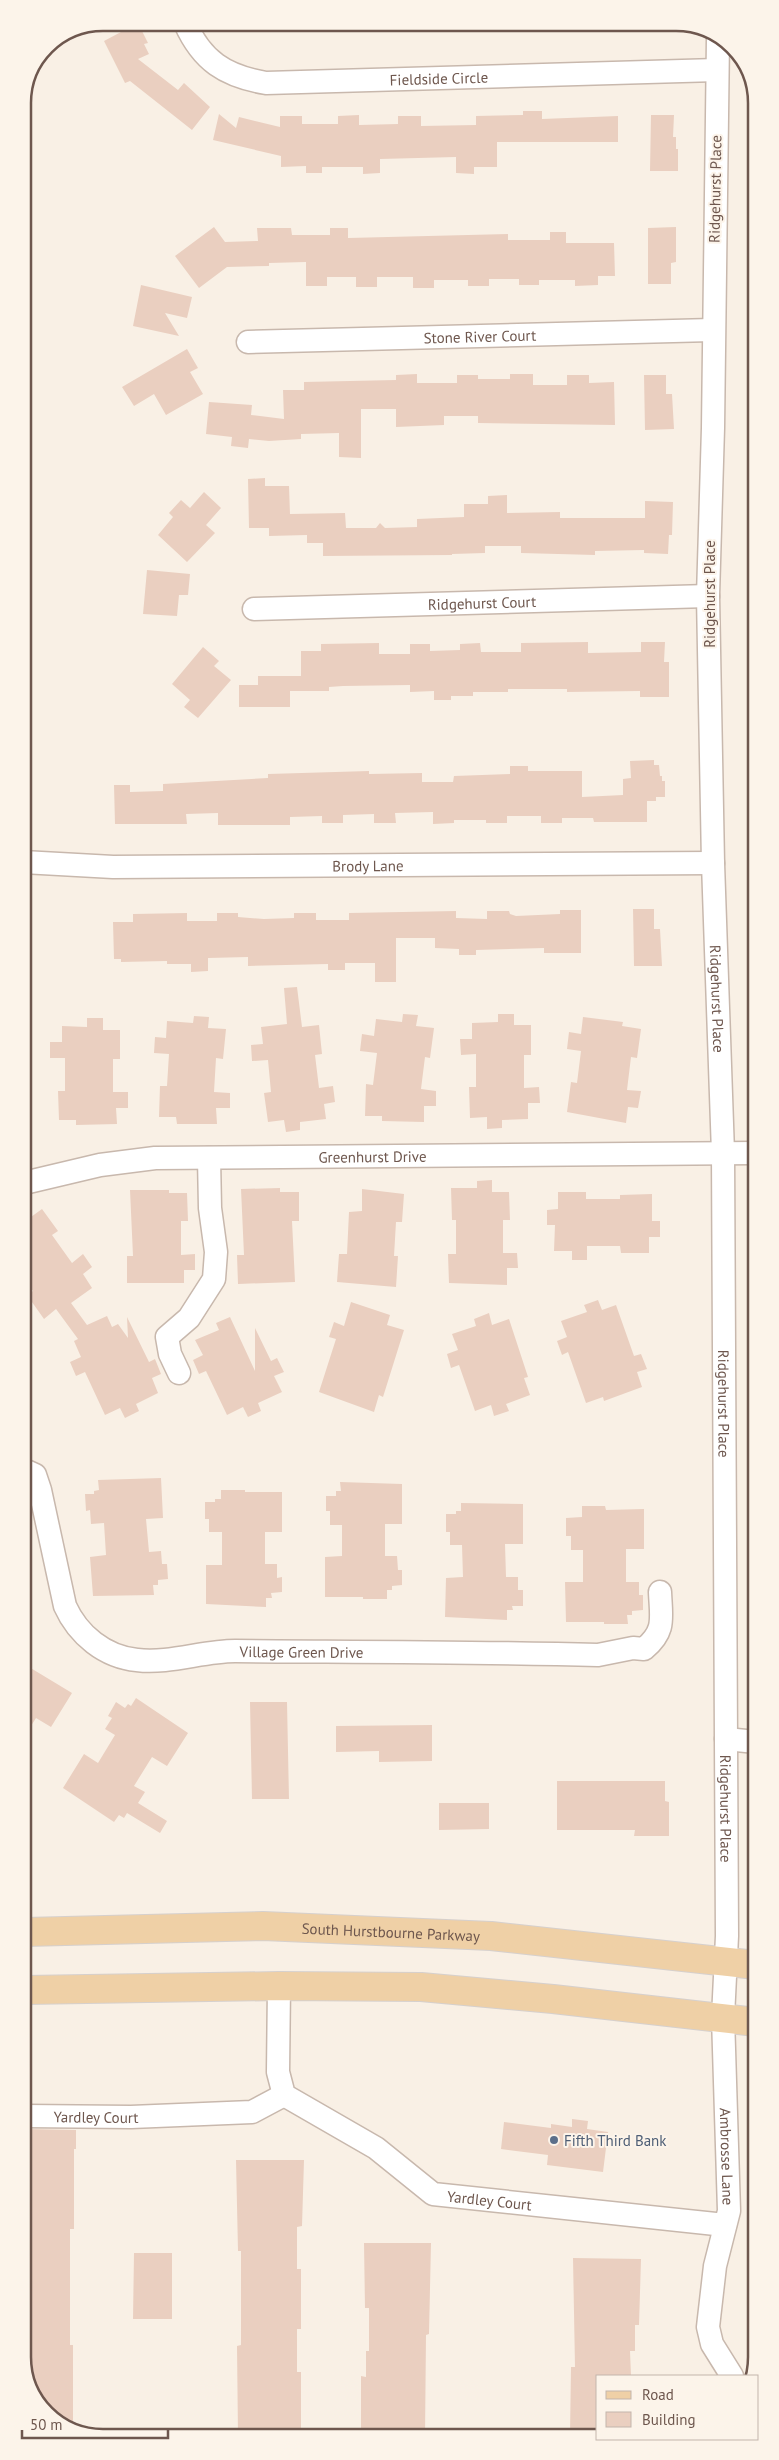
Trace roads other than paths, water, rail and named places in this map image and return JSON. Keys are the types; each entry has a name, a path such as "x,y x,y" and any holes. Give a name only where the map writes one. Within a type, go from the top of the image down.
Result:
{"main road":[{"name":"South Hurstbourne Parkway","path":"31,1932 263,1926 491,1936 748,1964"},
{"path":"31,1990 279,1986 421,1987 748,2021"}],"street":[{"name":"Fieldside Circle","path":"189,31 193,41 211,62 248,80 266,83 717,70"},
{"name":"Ridgehurst Place","path":"718,45 712,330 713,428 708,596 713,863 723,1153 727,1936 723,2017"},
{"name":"Stone River Court","path":"248,342 712,330"},
{"name":"Ridgehurst Court","path":"254,609 708,596"},
{"name":"Brody Lane","path":"31,862 114,867 713,863"},
{"name":"Greenhurst Drive","path":"31,1181 100,1165 155,1158 748,1153"},
{"path":"179,1373 170,1354 167,1337 188,1318 214,1279 216,1252 210,1208 209,1158"},
{"name":"Village Green Drive","path":"31,1473 35,1475 40,1490 65,1606 73,1623 92,1643 108,1652 138,1660 220,1652 598,1655 634,1648 644,1649 655,1640 661,1626 660,1592"},
{"path":"726,1739 748,1741"},
{"path":"279,1986 278,2072 284,2095"},
{"name":"Ambrosse Lane","path":"723,2017 729,2211 715,2266 708,2327 712,2344 731,2375"},
{"name":"Yardley Court","path":"31,2116 131,2117 252,2112 284,2095 376,2148 433,2194 725,2225"}],"place":[{"name":"Fifth Third Bank","path":"554,2140"}]}
